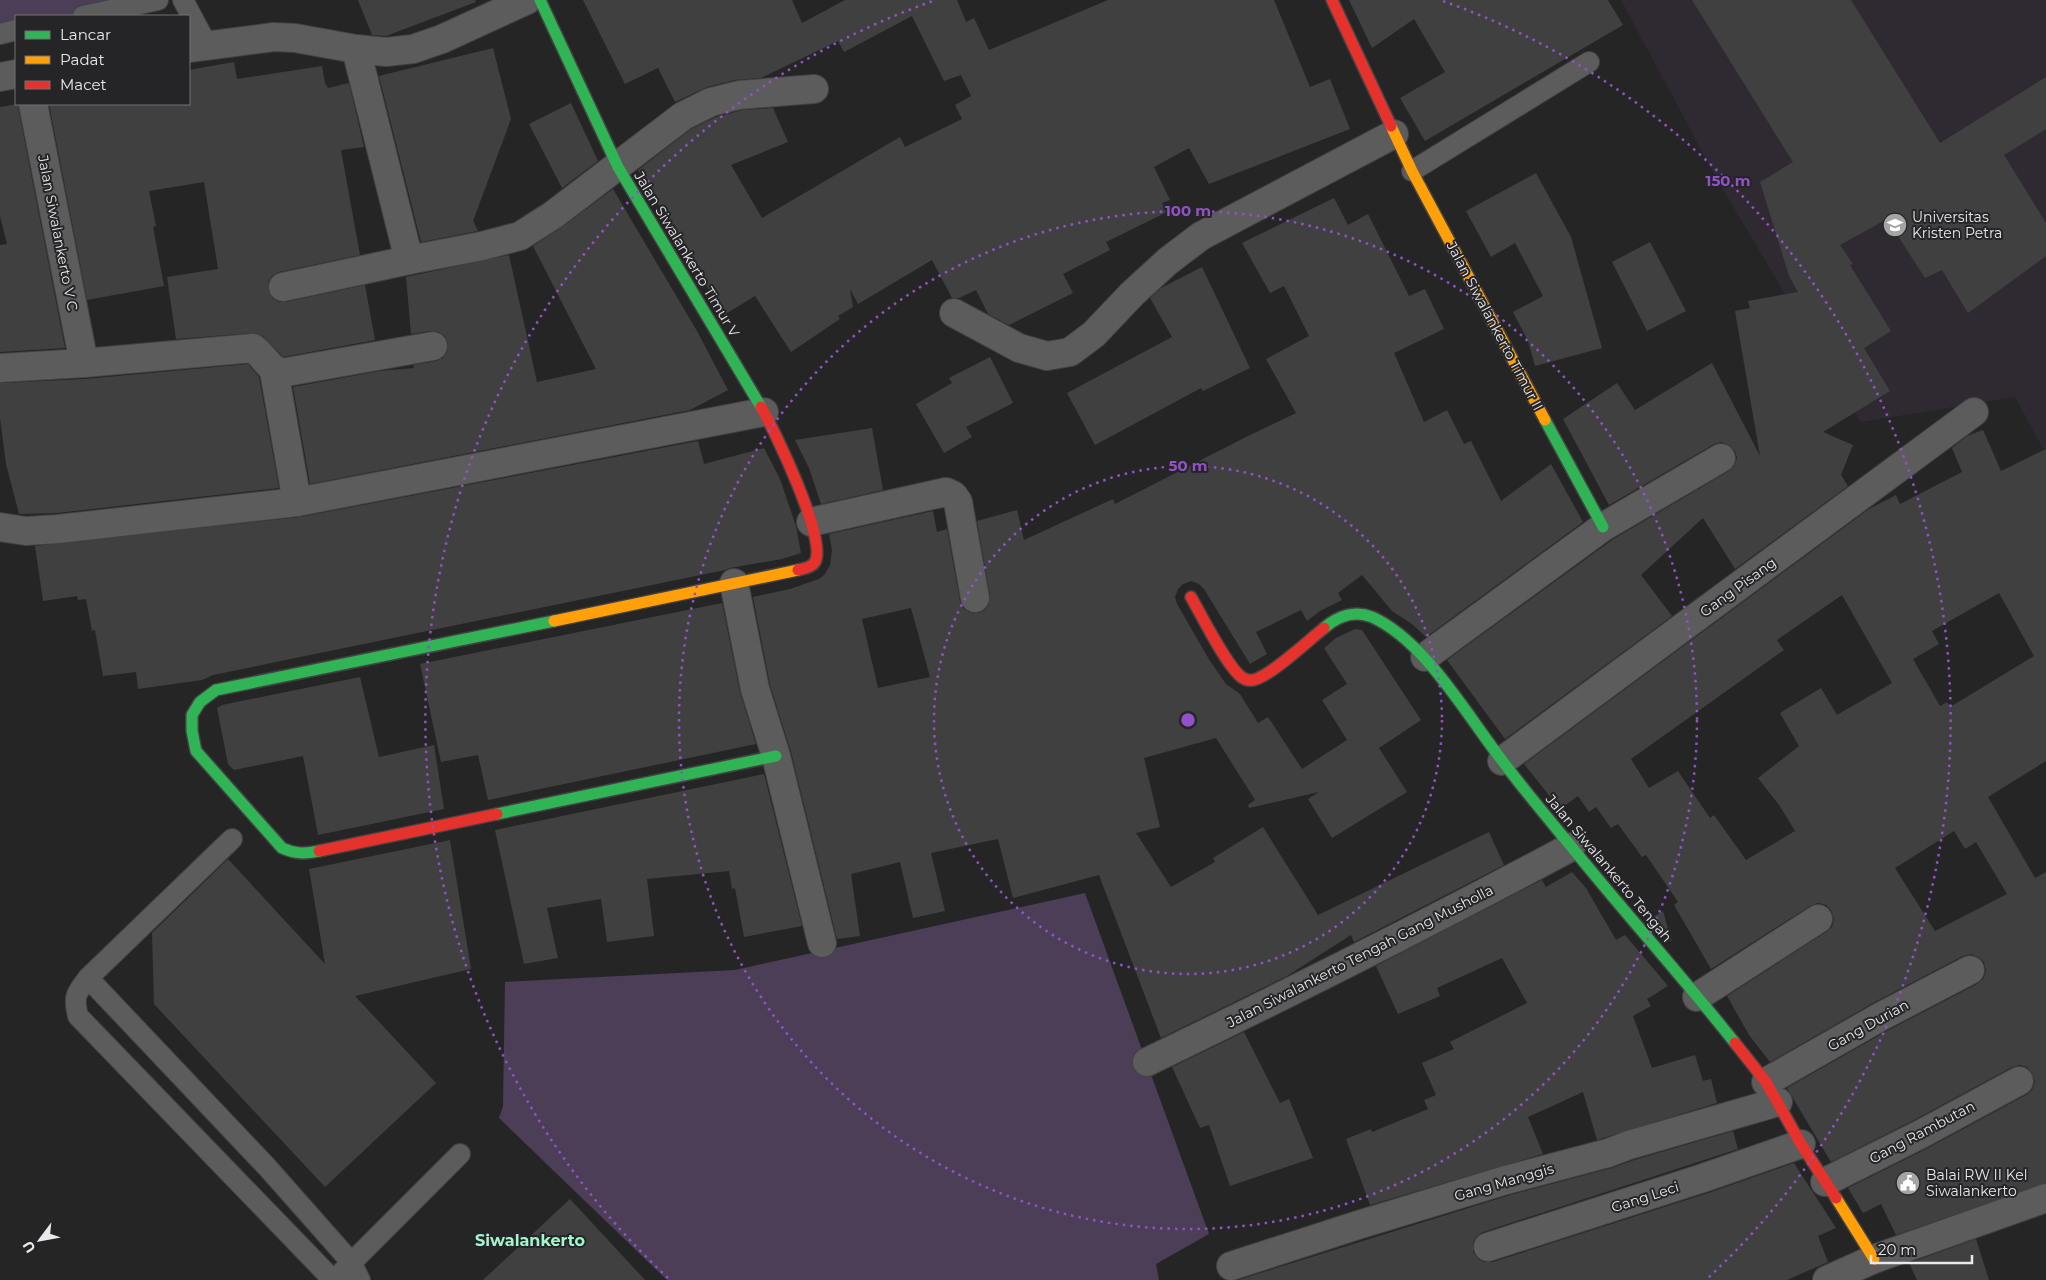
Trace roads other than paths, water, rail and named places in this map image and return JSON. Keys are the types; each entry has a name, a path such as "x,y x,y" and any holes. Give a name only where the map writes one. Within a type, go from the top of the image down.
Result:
{"street":[{"path":"198,47 281,38 314,40 356,49 386,52 413,49 442,39 527,0"},
{"name":"Jalan Siwalankerto Timur V","path":"540,0 618,167 764,412 794,473 811,522 817,553 814,562 809,567 786,574 734,583 216,690 204,696 194,707 190,720 196,751 282,848 293,853 305,854 776,756"},
{"name":"Jalan Siwalankerto Timur II","path":"1332,0 1412,171 1603,527"},
{"path":"356,49 409,260"},
{"path":"0,77 15,74"},
{"path":"283,287 482,246 520,236 553,215 683,116 711,102 739,95 778,90 814,89"},
{"name":"Jalan Siwalankerto V C","path":"32,105 84,363"},
{"path":"954,313 1019,348 1047,356 1070,352 1094,334 1132,294 1168,261 1201,236 1394,134"},
{"path":"274,371 281,373 432,346"},
{"path":"0,368 84,363 252,348 259,353 274,371 297,502"},
{"path":"0,527 26,531 58,529 297,502 764,412"},
{"name":"Gang Pisang","path":"1502,761 1974,412"},
{"path":"1425,657 1603,527 1721,458"},
{"path":"811,522 946,492 953,495 958,502 975,598"},
{"path":"734,583 755,689 776,756 822,943"},
{"name":"Jalan Siwalankerto Tengah","path":"1191,597 1223,652 1239,675 1246,680 1254,680 1268,673 1327,625 1351,613 1361,613 1374,618 1403,637 1425,657 1502,761 1571,847 1697,997 1772,1092 1801,1144 1874,1258"},
{"name":"Jalan Siwalankerto Tengah Gang Musholla","path":"1147,1062 1475,899 1571,847"},
{"path":"1697,997 1818,919"},
{"name":"Gang Durian","path":"1772,1092 1880,1017 1970,970"},
{"name":"Gang Rambutan","path":"1825,1182 1921,1134 2019,1081"},
{"name":"Gang Manggis","path":"1231,1266 1497,1183 1608,1153 1772,1092"},
{"name":"Gang Leci","path":"1488,1247 1801,1144"},
{"path":"1827,1280 1874,1258 2046,1198"}],"lane":[{"path":"88,15 158,0"},
{"path":"183,0 188,15"},
{"path":"190,22 198,47"},
{"path":"0,34 15,30"},
{"path":"1412,171 1589,62"},
{"path":"232,838 88,978 76,992 75,1005 78,1016 333,1280 355,1271 460,1154"},
{"path":"88,978 267,1167 355,1271"},
{"path":"246,1189 267,1167"}],"place":[{"name":"Universitas Kristen Petra","path":"1895,225"},
{"name":"Balai RW II Kel Siwalankerto","path":"1908,1183"}],"district":[{"name":"Siwalankerto","path":"530,1240"}]}
